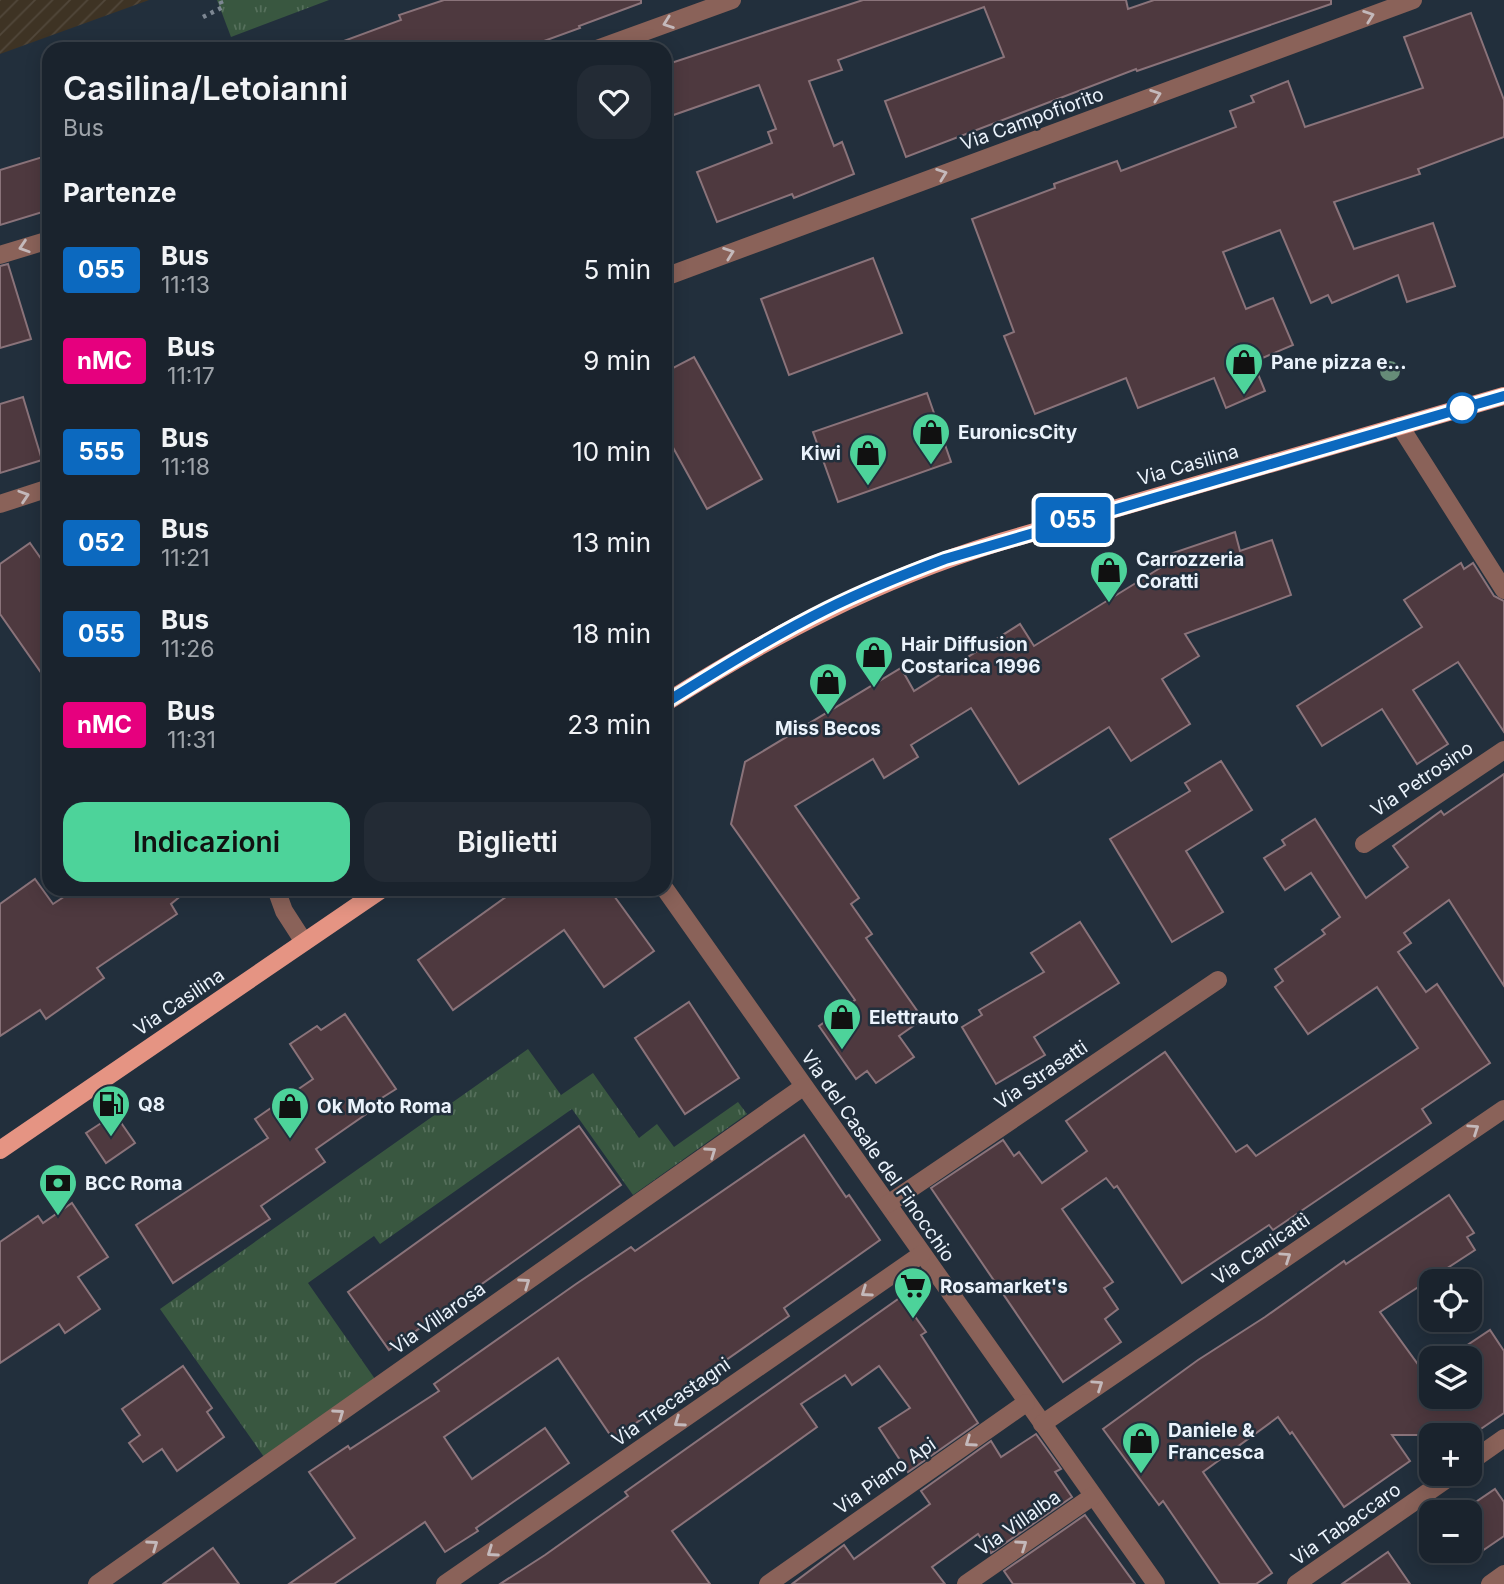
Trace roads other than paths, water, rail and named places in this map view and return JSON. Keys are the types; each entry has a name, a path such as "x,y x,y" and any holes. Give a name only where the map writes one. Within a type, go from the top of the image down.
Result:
{"main road":[{"name":"Via Casilina","path":"672,698 826,609 880,584 945,559 1504,396"},
{"name":"Via Casilina","path":"0,1150 372,896"}],"street":[{"path":"616,42 732,0"},
{"name":"Via Campofiorito","path":"672,274 1413,0"},
{"path":"0,255 42,242"},
{"path":"1400,426 1504,590"},
{"path":"0,504 42,490"},
{"name":"Via Petrosino","path":"1364,844 1504,750"},
{"path":"279,896 284,911 304,942"},
{"name":"Via del Casale del Finocchio","path":"670,896 1156,1584"},
{"name":"Via Strasatti","path":"888,1204 1218,980"},
{"name":"Via Villarosa","path":"97,1584 803,1087"},
{"name":"Via Canicattì","path":"1041,1424 1504,1109"},
{"name":"Via Trecastagni","path":"445,1584 922,1254"},
{"name":"Via Piano Api","path":"768,1584 1026,1403"},
{"path":"1482,1454 1504,1438"},
{"name":"Via Tabaccaro","path":"1296,1584 1437,1486"},
{"name":"Via Villalba","path":"966,1584 1093,1496"},
{"path":"1490,1584 1504,1574"}],"place":[{"name":"Pane pizza e...","path":"1244,396"},
{"name":"EuronicsCity","path":"931,466"},
{"name":"Kiwi","path":"868,487"},
{"name":"Carrozzeria Coratti","path":"1109,604"},
{"name":"Hair Diffusion Costarica 1996","path":"874,689"},
{"name":"Miss Becos","path":"828,716"},
{"name":"Elettrauto","path":"842,1051"},
{"name":"Q8","path":"111,1138"},
{"name":"Ok Moto Roma","path":"290,1140"},
{"name":"BCC Roma","path":"58,1217"},
{"name":"Rosamarket's","path":"913,1320"},
{"name":"Daniele & Francesca","path":"1141,1475"}]}
